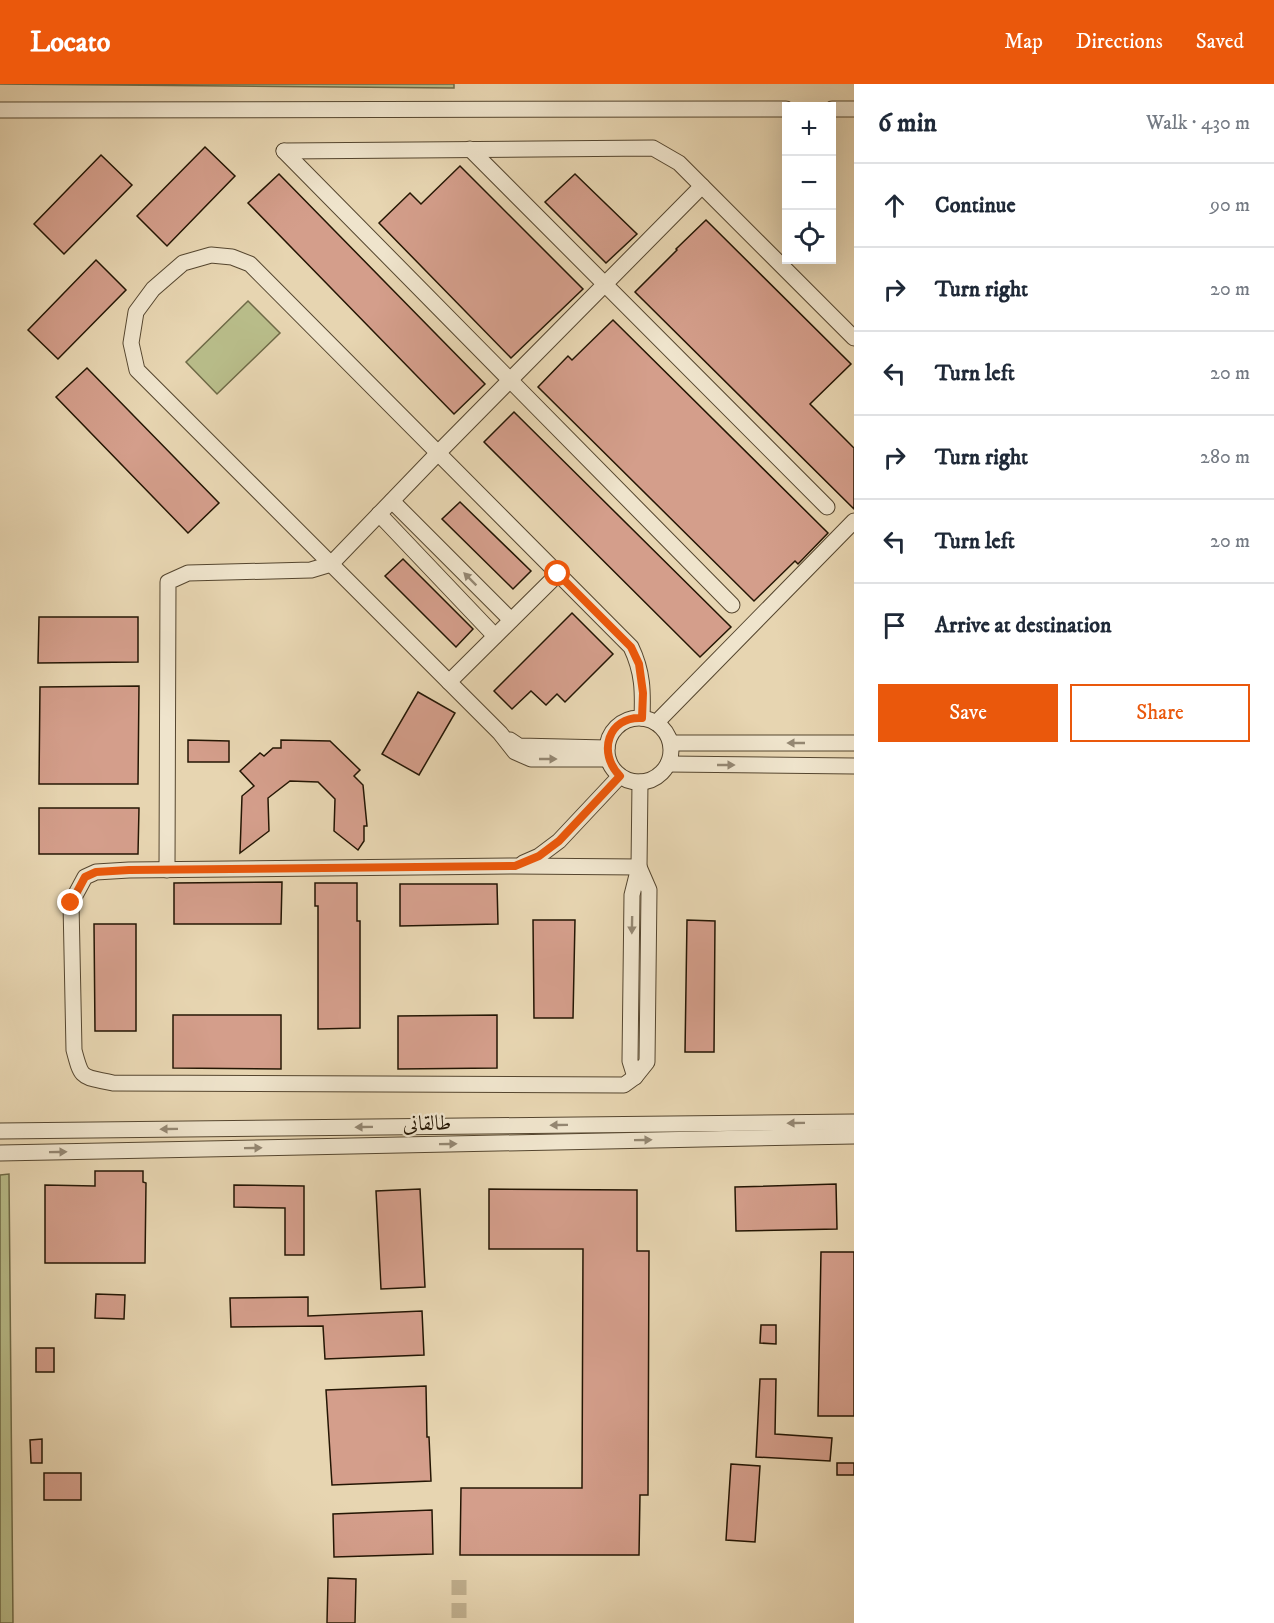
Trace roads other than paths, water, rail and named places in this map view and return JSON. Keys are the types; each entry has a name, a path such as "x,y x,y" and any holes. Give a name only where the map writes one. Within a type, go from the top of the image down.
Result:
{"street":[{"path":"836,109 854,109"},
{"path":"0,110 782,110"},
{"path":"732,605 284,151 652,148 679,163 854,338"},
{"path":"470,149 827,507"},
{"path":"167,870 168,582 188,573 311,570 331,564 702,186"},
{"path":"608,753 519,746 500,733 137,369 131,343 136,312 153,289 183,263 211,255 232,257 250,264 631,647 639,664 649,721"},
{"path":"392,501 511,620"},
{"path":"379,514 495,636"},
{"path":"649,721 854,521"},
{"path":"449,682 558,574"},
{"path":"635,718 649,721 664,730 670,743 672,748 670,759 659,776 639,783 620,776 613,769 608,753 610,737 616,728 635,718"},
{"path":"670,743 854,743"},
{"path":"668,764 854,766"},
{"path":"515,866 539,856 559,841 620,776"},
{"path":"639,783 639,867 632,895 630,1061 635,1077 624,1085 113,1083 85,1077 79,1071 74,1050 71,903 85,877 96,872 515,866 639,867"},
{"name":"طالقانی","path":"0,1131 854,1122"},
{"name":"طالقانی","path":"0,1153 854,1136"}],"tunnel":[{"path":"459,1580 459,1623"}]}
